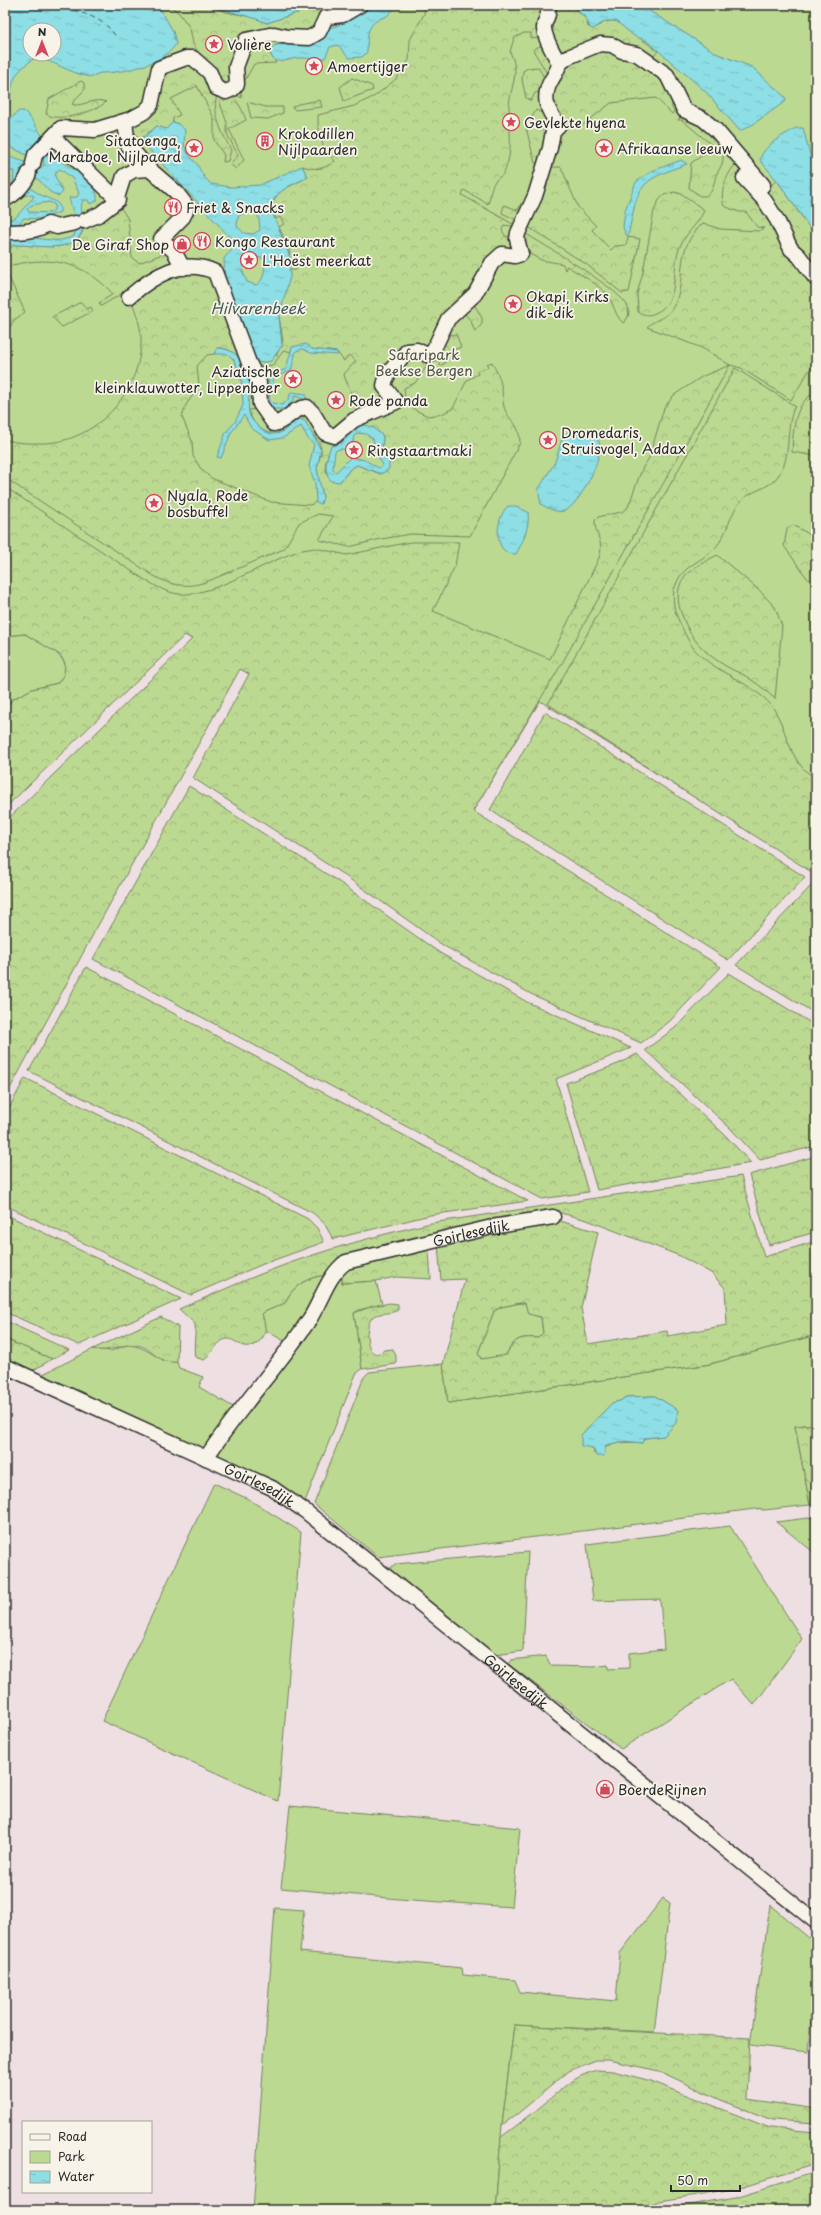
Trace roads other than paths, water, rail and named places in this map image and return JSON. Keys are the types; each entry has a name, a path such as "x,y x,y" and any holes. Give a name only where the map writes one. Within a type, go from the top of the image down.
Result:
{"street":[{"path":"5,199 12,196 26,182 35,155 63,127 88,131 125,122 144,112 151,105 157,72 162,66 186,58 193,58 210,72 216,88 226,92 233,89 237,84 236,67 246,40 274,34 288,37 309,38 318,32 326,17 343,16 360,5"},
{"path":"547,5 548,14 544,29 550,48 559,64"},
{"path":"130,297 157,275 183,268 202,267 215,272 246,356 259,383 260,404 272,423 277,424 298,408 307,407 313,413 325,433 335,436 340,434 354,420 396,402 384,386 385,381 393,367 407,351 417,350 427,355 432,353 448,319 475,294 492,263 502,254 515,256 522,254 517,240 518,233 535,196 550,148 553,131 560,125 551,116 546,101 549,84 559,64 568,57 600,44 612,45 622,51 636,54 667,75 684,110 703,119 727,142 762,185 760,188 748,175 744,178 765,201 791,249 799,256 816,279"},
{"path":"125,122 128,145 149,169 176,192 186,205 183,216 160,239 174,251 183,268"},
{"path":"53,137 117,198"},
{"path":"5,232 21,232 43,228 48,224 57,227 79,222 100,214 118,200 117,198 124,176 134,170 149,169"},
{"name":"Goirlesedijk","path":"206,1458 223,1431 309,1320 336,1269 346,1262 492,1227 553,1217"},
{"name":"Goirlesedijk","path":"5,1366 272,1488 305,1511 816,1922"}],"water":[{"path":"5,5 158,5 173,31 176,44 170,51 153,62 142,66 110,73 101,73 90,77 49,62 62,62 62,22 22,22 22,62 30,62 21,70 13,82 8,117 10,119 19,111 24,111 46,140 28,156 5,144 5,128 8,122 5,121"},
{"path":"211,5 320,5 267,23"},
{"path":"374,5 398,5 387,16 379,19 371,26 368,34 367,52 362,57 349,58 338,45 330,47 325,58 322,59 298,58 278,61 274,60 270,54 275,45 315,43 328,28 336,26"},
{"path":"571,5 640,5 718,54 752,67 785,97 786,101 752,125 740,131 705,91 647,41 634,36 616,21 606,21 593,29 590,28 586,18"},
{"name":"Hilvarenbeek","path":"173,122 177,123 185,130 184,145 188,154 197,164 204,177 211,184 231,187 260,185 302,166 308,177 285,189 275,197 272,203 271,209 290,257 290,277 279,316 282,346 271,361 260,363 255,359 225,285 224,258 237,245 140,140 157,126 166,129","holes":["248,210 256,212 259,219 260,230 253,234 244,233 237,226 238,217","252,256 262,258 265,261 263,278 256,285 247,282 242,270 244,261"]},
{"path":"796,128 803,128 811,158 816,167 816,237 779,183 760,160 765,150 770,145 780,137"},
{"path":"51,148 55,151 63,163 91,183 97,194 97,201 90,204 88,200 83,200 81,207 84,225 79,237 72,242 54,247 13,245 5,252 5,243 16,238 28,237 58,240 74,236 77,226 69,198 77,197 79,193 72,178 60,169 57,171 55,176 63,192 59,196 50,192 39,180 20,169 21,175 5,196 5,189 13,183 14,171 5,171 5,154 39,170 44,165 43,155"},
{"path":"681,160 687,164 658,176 649,181 642,188 635,206 628,236 626,235 623,227 625,210 636,182 652,171"},
{"path":"26,187 55,201 59,205 60,212 42,219 24,218 20,223 5,227 5,221 15,218 34,196 22,196 5,207 5,203","holes":["49,202 54,204 55,207 52,213 29,212 27,209 32,205"]},
{"path":"306,344 312,349 337,352 338,355 311,353 303,349 296,351 291,371 274,377 272,381 276,385 270,391 269,399 273,403 282,405 288,400 291,392 306,394 306,400 295,396 293,401 284,409 272,409 266,399 266,389 271,385 268,382 272,375 286,369 292,347"},
{"path":"217,348 231,351 237,355 246,367 250,381 248,406 249,413 260,428 274,434 281,432 300,419 305,421 321,450 317,469 323,497 321,504 316,503 315,483 309,466 314,444 308,439 301,426 283,438 269,440 251,428 244,415 231,433 221,458 217,457 226,432 235,422 243,405 241,378 234,360 228,354 214,354"},
{"path":"358,423 374,428 383,436 382,451 389,459 389,469 381,474 357,465 350,469 340,482 331,481 328,477 326,469 329,451 331,446 342,443 350,429","holes":["358,433 366,434 373,439 375,452 383,465 379,468 365,460 351,457 336,472 333,469 335,451 340,449 351,450 354,436"]},
{"path":"573,429 590,434 596,438 600,447 595,467 583,491 570,508 564,511 555,511 541,504 538,490 555,462 563,436"},
{"path":"508,506 515,506 528,512 528,523 525,534 516,554 508,553 499,543 498,527 500,518"},
{"path":"655,1396 678,1410 676,1423 664,1436 645,1438 642,1443 624,1441 606,1445 604,1456 596,1456 593,1448 581,1446 581,1435 612,1403 620,1401 626,1397"}],"place":[{"name":"Volière","path":"214,44"},
{"name":"Amoertijger","path":"314,66"},
{"name":"Gevlekte hyena","path":"511,122"},
{"name":"Krokodillen Nijlpaarden","path":"265,141"},
{"name":"Sitatoenga, Maraboe, Nijlpaard","path":"194,148"},
{"name":"Afrikaanse leeuw","path":"604,148"},
{"name":"Friet & Snacks","path":"173,207"},
{"name":"Kongo Restaurant","path":"202,241"},
{"name":"De Giraf Shop","path":"182,244"},
{"name":"L'Hoëst meerkat","path":"249,260"},
{"name":"Okapi, Kirks dik-dik","path":"513,304"},
{"name":"Aziatische kleinklauwotter, Lippenbeer","path":"293,379"},
{"name":"Rode panda","path":"336,400"},
{"name":"Dromedaris, Struisvogel, Addax","path":"548,440"},
{"name":"Ringstaartmaki","path":"354,450"},
{"name":"Nyala, Rode bosbuffel","path":"154,503"},
{"name":"BoerdeRijnen","path":"605,1789"}],"park label":[{"name":"Safaripark Beekse Bergen","path":"424,362"}]}
